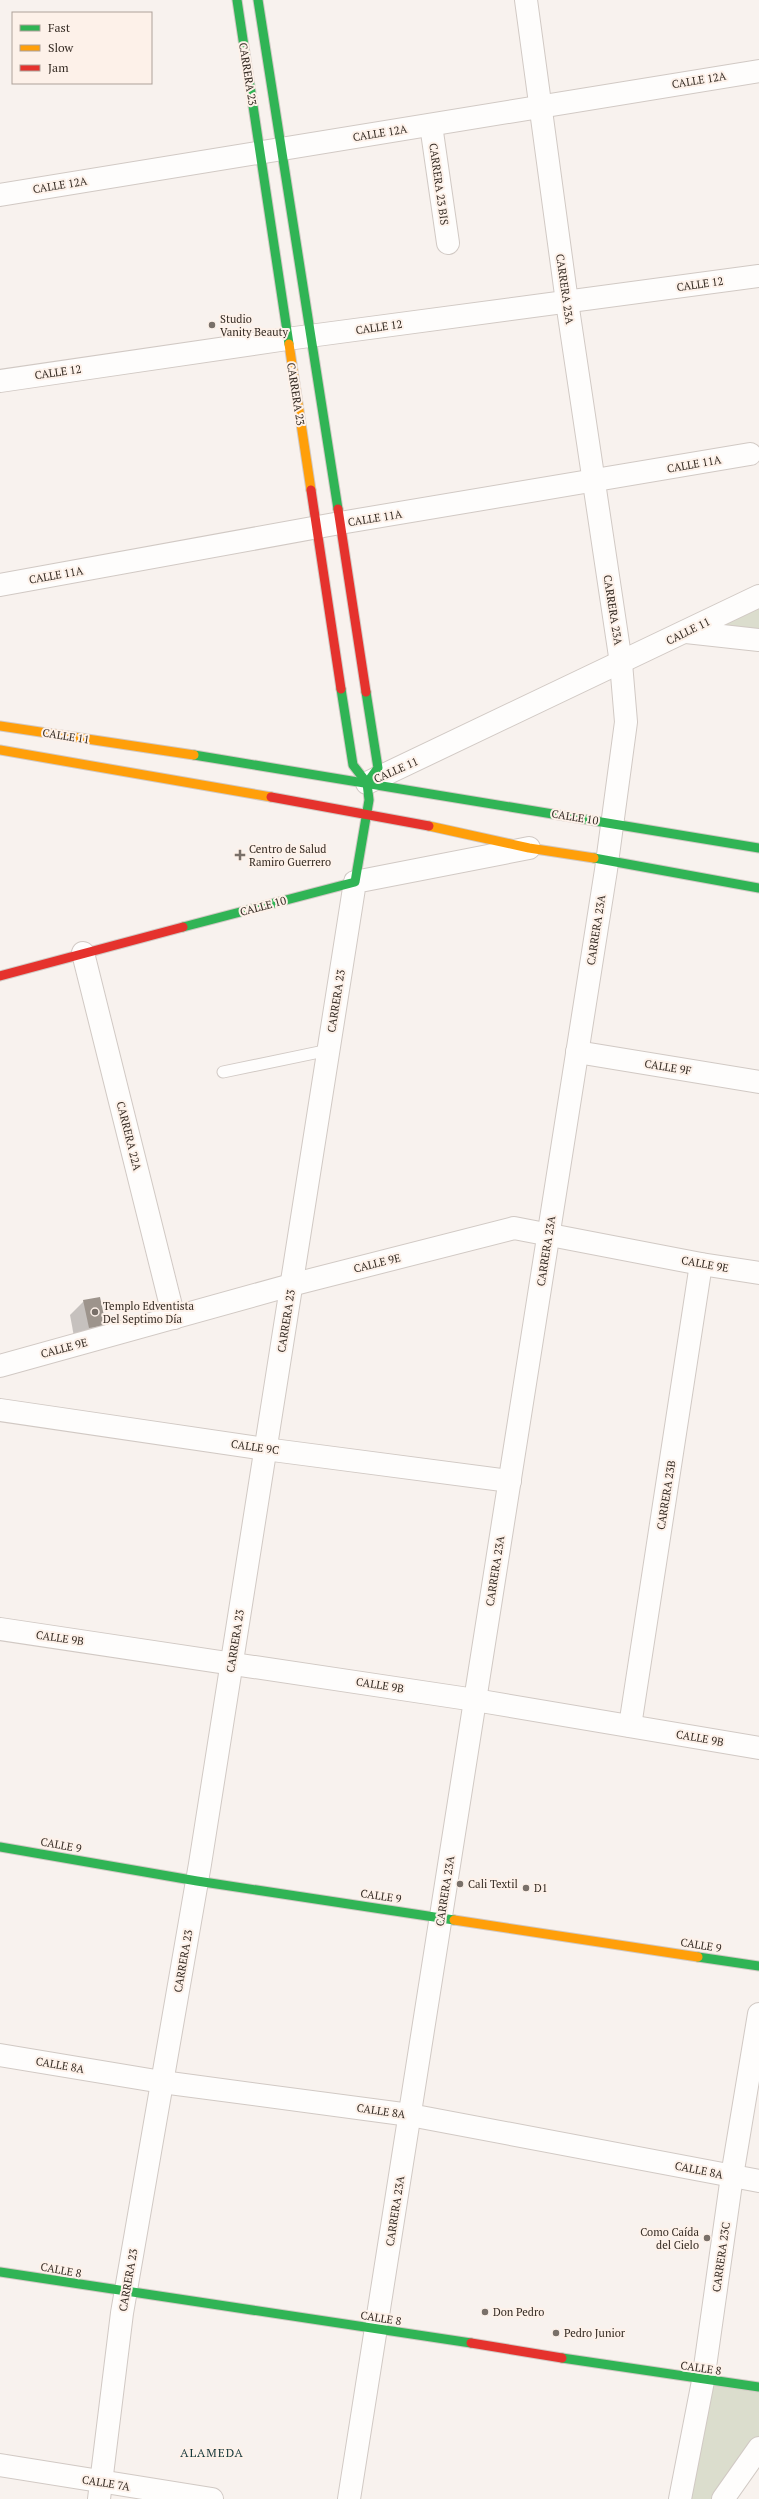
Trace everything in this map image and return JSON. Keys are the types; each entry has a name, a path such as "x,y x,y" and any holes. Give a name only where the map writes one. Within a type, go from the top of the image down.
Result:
{"main road":[{"name":"CARRERA 23","path":"236,0 272,152 312,336 378,768 367,783 367,814 355,882"},
{"name":"CARRERA 23","path":"258,0 287,339 353,766 367,783"},
{"name":"CALLE 11","path":"0,726 367,783"},
{"path":"0,750 367,814"},
{"name":"CALLE 10","path":"367,783 759,848"},
{"name":"CALLE 10","path":"367,814 529,848 607,860 759,888"},
{"name":"CALLE 10","path":"0,976 355,882"},
{"name":"CALLE 9","path":"0,1846 197,1881 759,1966"},
{"name":"CALLE 8","path":"0,2272 126,2293 376,2328 703,2381 759,2387"}],"street":[{"name":"CARRERA 23A","path":"349,2499 549,1233 607,860 626,722 621,663 567,302 526,0"},
{"name":"CALLE 12A","path":"0,195 272,152 540,106 759,71"},
{"name":"CARRERA 23 BIS","path":"431,125 448,243"},
{"name":"CALLE 12","path":"0,381 287,339 759,276"},
{"name":"CALLE 11A","path":"0,585 340,523 750,454"},
{"name":"CALLE 11","path":"367,783 759,596"},
{"path":"686,632 759,640"},
{"name":"CALLE 10","path":"355,882 529,848"},
{"name":"CARRERA 23","path":"101,2491 126,2293 197,1881 355,882"},
{"name":"CARRERA 22A","path":"83,954 174,1318"},
{"name":"CALLE 9F","path":"577,1052 759,1082"},
{"name":"CALLE 9E","path":"0,1366 291,1285 514,1228 549,1233 701,1264 759,1273"},
{"name":"CARRERA 23B","path":"630,1726 701,1264"},
{"name":"CALLE 9C","path":"0,1410 265,1449 510,1481"},
{"name":"CALLE 9B","path":"0,1629 232,1662 475,1700 759,1748"},
{"name":"CARRERA 23C","path":"680,2499 703,2381 732,2176 759,2014"},
{"name":"CALLE 8A","path":"0,2055 162,2082 410,2115 759,2181"},
{"path":"723,2499 759,2448"},
{"name":"CALLE 7A","path":"0,2466 101,2491 212,2499"}],"lane":[{"path":"223,1072 329,1050"}],"green space":[{"path":"759,596 759,640 686,632"},
{"path":"703,2381 759,2387 759,2448 723,2499 680,2499"}],"building":[{"name":"Templo Edventista Del Septimo Día","path":"100,1297 106,1325 89,1328 83,1300"}],"traffic: fast":[{"path":"237,0 289,344"},
{"path":"258,0 338,509"},
{"path":"183,927 355,882 369,800 367,783 353,765 341,689"},
{"path":"366,692 378,768 367,783"},
{"path":"194,755 759,848"},
{"path":"594,858 759,888"},
{"path":"0,1847 197,1881 454,1920"},
{"path":"698,1957 759,1966"},
{"path":"0,2272 471,2343"},
{"path":"562,2358 759,2387"}],"traffic: slow":[{"path":"289,344 311,490"},
{"path":"0,726 194,755"},
{"path":"0,750 271,797"},
{"path":"429,826 529,848 594,858"},
{"path":"454,1920 698,1957"}],"traffic: jam":[{"path":"311,490 341,689"},
{"path":"338,509 366,692"},
{"path":"271,797 429,826"},
{"path":"0,976 183,927"},
{"path":"471,2343 562,2358"}],"place":[{"name":"Studio Vanity Beauty","path":"212,325"},
{"name":"Centro de Salud Ramiro Guerrero","path":"240,855"},
{"name":"Templo Edventista Del Septimo Día","path":"95,1312"},
{"name":"Cali Textil","path":"460,1884"},
{"name":"D1","path":"526,1888"},
{"name":"Como Caída del Cielo","path":"707,2238"},
{"name":"Don Pedro","path":"485,2312"},
{"name":"Pedro Junior","path":"556,2333"}],"district":[{"name":"ALAMEDA","path":"212,2453"}]}
